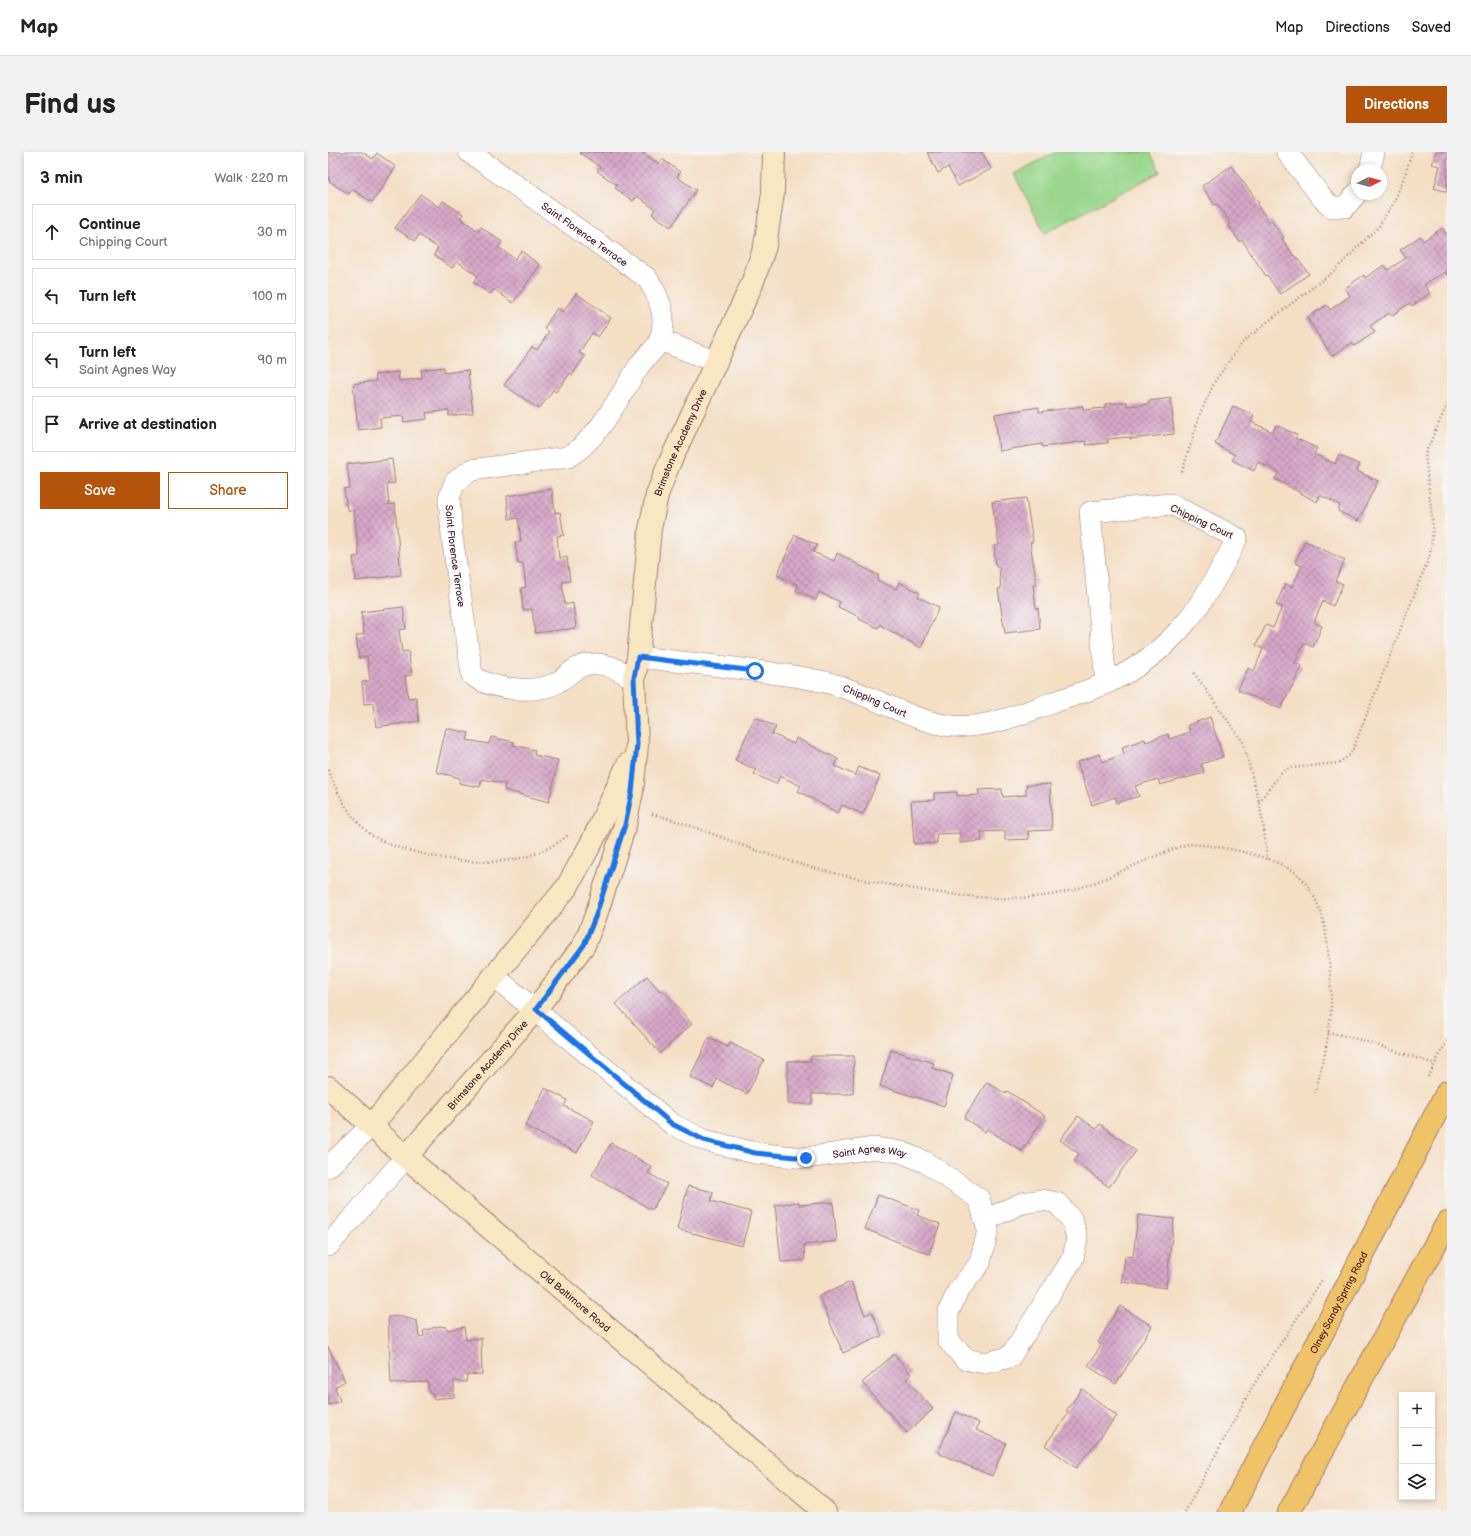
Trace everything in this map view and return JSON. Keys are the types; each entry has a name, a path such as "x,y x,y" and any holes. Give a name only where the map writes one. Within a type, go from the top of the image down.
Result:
{"main road":[{"name":"Olney Sandy Spring Road","path":"1230,1512 1447,1092"},
{"path":"1289,1512 1447,1222"}],"street":[{"name":"Saint Florence Terrace","path":"469,152 648,278 658,293 663,316 660,340 640,365 611,410 580,450 568,457 471,470 455,482 449,498 452,536 472,675 480,682 501,686 522,689 542,688 555,683 577,666 595,664 610,667 634,678"},
{"name":"Brimstone Academy Drive","path":"406,1157 536,1009 584,945 596,915 628,810 632,792 637,744 634,678 638,657 650,529 657,495 669,464 752,284 765,246 773,193 774,152"},
{"path":"1288,152 1323,199 1332,207 1345,207 1351,200"},
{"path":"1371,164 1374,152"},
{"path":"660,340 716,362"},
{"name":"Chipping Court","path":"638,657 807,678 840,686 932,722 950,726 971,727 1001,720 1106,683 1131,670 1151,657 1175,636 1192,616 1218,577 1237,538 1171,504 1090,512 1106,683"},
{"name":"Brimstone Academy Drive","path":"372,1125 567,887 609,808 637,744"},
{"name":"Saint Agnes Way","path":"495,976 672,1124 704,1140 755,1153 806,1158 874,1148 901,1152 925,1162 979,1199 985,1220 988,1230 980,1263 958,1291 948,1314 948,1340 965,1359 985,1363 1010,1357 1073,1258 1077,1238 1072,1220 1057,1203 1042,1200 1022,1203 985,1220"},
{"name":"Old Baltimore Road","path":"328,1087 406,1157 825,1512"},
{"path":"328,1167 372,1125"},
{"path":"328,1246 406,1157"}],"path":[{"path":"1182,472 1200,414 1215,381 1242,343 1333,272 1379,226 1394,202 1405,175 1412,152"},
{"path":"1259,802 1281,773 1289,768 1339,763 1351,754 1430,556 1433,528 1425,454 1447,405"},
{"path":"1194,672 1243,742 1259,802 1267,858"},
{"path":"328,770 345,806 356,822 370,834 406,850 446,859 480,863 499,862 521,858 539,851 562,840 569,834"},
{"path":"628,810 653,814 782,859 853,879 954,896 1001,899 1032,898 1090,885 1188,844 1204,844 1267,858 1298,875 1308,888 1322,916 1326,936 1331,1000 1328,1032 1315,1093"},
{"path":"1328,1032 1361,1040 1435,1064"},
{"path":"1427,1078 1447,1041"},
{"path":"1186,1512 1251,1390 1323,1278"}],"green space":[{"path":"1056,152 1150,152 1160,172 1045,233 1014,174"}],"building":[{"path":"328,152 362,152 373,159 377,153 396,167 372,202 352,189 349,194 329,181"},
{"path":"641,152 659,164 662,159 680,172 677,177 696,190 671,227 652,214 655,209 637,196 633,201 615,188 617,185 597,171 600,167 580,153"},
{"path":"927,152 982,152 991,169 958,186 948,167 938,173"},
{"path":"1436,152 1447,152 1447,192 1434,188 1440,166 1432,164"},
{"path":"1231,166 1259,203 1257,204 1269,222 1271,220 1284,238 1282,239 1309,274 1280,294 1242,240 1240,242 1228,224 1230,223 1202,186"},
{"path":"420,194 439,207 443,201 463,214 460,218 478,231 481,227 502,242 498,247 515,259 521,251 540,265 513,303 494,289 490,294 473,282 478,276 457,261 452,268 434,255 438,248 419,235 415,241 395,228"},
{"path":"1442,228 1447,235 1447,275 1444,272 1424,285 1430,293 1412,306 1410,303 1391,316 1389,313 1370,326 1375,332 1354,346 1352,343 1332,356 1307,318 1327,305 1330,310 1350,296 1345,288 1364,275 1365,278 1384,265 1388,270 1406,258 1400,250 1420,236 1423,241"},
{"path":"576,293 611,318 598,337 592,333 579,353 585,356 572,375 570,373 556,392 553,390 539,409 504,385 532,347 537,350 549,332 544,328 557,308 563,312"},
{"path":"444,367 444,373 468,370 473,413 449,416 449,410 426,413 427,419 404,422 403,416 380,418 381,427 358,430 353,384 376,381 375,375 398,372 399,381 422,378 421,370"},
{"path":"1171,398 1174,434 1130,439 1130,437 1108,439 1108,443 1086,445 1086,441 1043,447 1042,444 999,451 995,414 1039,407 1039,412 1083,406 1083,410 1105,408 1105,404 1127,402 1127,406 1149,404 1149,401"},
{"path":"1233,406 1254,415 1251,422 1273,432 1276,425 1297,435 1295,438 1317,448 1314,454 1335,464 1339,455 1360,465 1357,471 1378,481 1358,521 1338,511 1340,505 1320,495 1317,502 1275,479 1279,472 1258,462 1254,471 1232,460 1235,455 1215,444"},
{"path":"392,459 395,483 387,484 389,505 395,504 401,575 356,581 353,557 359,556 354,510 347,510 344,489 350,488 347,464"},
{"path":"552,489 555,513 560,512 564,535 557,536 559,558 567,557 570,581 562,582 565,605 573,603 576,628 535,633 532,609 523,610 521,588 526,587 523,563 518,563 515,542 521,541 518,518 509,519 507,496"},
{"path":"1026,498 1033,542 1030,542 1037,585 1033,585 1036,608 1038,608 1040,629 1005,633 998,589 1001,589 999,567 996,567 994,546 999,545 992,502"},
{"path":"795,535 817,545 813,552 834,561 837,553 879,576 877,580 896,589 899,582 920,593 918,597 939,607 921,648 880,625 878,628 859,619 860,617 838,607 840,602 819,592 816,600 796,590 798,585 777,575"},
{"path":"1305,541 1345,560 1335,581 1343,584 1333,606 1323,601 1314,622 1322,626 1313,647 1304,643 1295,663 1302,666 1281,709 1238,690 1248,668 1254,671 1263,649 1256,645 1266,625 1273,628 1282,607 1276,605 1285,584 1292,587 1302,566 1295,563"},
{"path":"403,607 406,629 399,630 402,652 408,651 412,675 405,676 408,698 416,697 419,721 376,727 373,703 364,704 362,682 370,681 367,656 359,658 356,636 364,634 361,612"},
{"path":"755,717 776,727 772,734 794,744 796,738 838,759 835,766 855,775 859,767 880,776 863,814 842,805 838,813 798,791 801,786 780,776 776,784 754,774 756,770 735,760"},
{"path":"1210,717 1223,757 1201,764 1204,773 1160,785 1158,779 1135,786 1139,796 1117,803 1115,797 1092,805 1077,762 1099,754 1103,762 1124,754 1122,747 1145,739 1146,742 1168,734 1169,739 1190,732 1188,725"},
{"path":"446,728 469,733 467,740 489,744 491,737 514,742 513,745 535,750 534,755 558,760 549,802 504,790 505,784 482,779 480,787 459,783 460,778 436,772"},
{"path":"1050,784 1052,830 1028,831 1029,839 1005,840 1005,831 981,832 982,841 960,843 960,833 936,834 937,843 914,844 911,801 934,800 934,793 957,792 957,796 979,795 978,790 1002,789 1003,797 1026,795 1026,785"},
{"path":"647,976 660,991 662,989 692,1024 660,1053 616,1004"},
{"path":"709,1038 728,1047 730,1043 764,1060 747,1094 717,1079 713,1088 690,1077"},
{"path":"891,1050 934,1063 932,1068 953,1075 944,1106 880,1086"},
{"path":"811,1056 854,1056 853,1094 812,1094 812,1104 788,1104 788,1061 811,1061"},
{"path":"987,1082 1006,1094 1007,1091 1045,1116 1022,1151 987,1129 985,1132 964,1118"},
{"path":"545,1088 567,1100 564,1106 594,1121 577,1153 525,1126"},
{"path":"1078,1116 1096,1129 1100,1124 1136,1151 1109,1187 1074,1161 1079,1154 1060,1140"},
{"path":"611,1143 652,1167 648,1173 667,1184 652,1210 592,1175"},
{"path":"688,1186 713,1192 711,1201 751,1212 742,1246 677,1229"},
{"path":"878,1195 919,1210 917,1215 940,1224 929,1254 865,1229"},
{"path":"799,1202 799,1205 833,1202 837,1241 804,1245 805,1260 781,1262 775,1205"},
{"path":"1138,1215 1174,1219 1166,1288 1122,1282 1125,1256 1133,1257"},
{"path":"851,1282 865,1315 872,1312 882,1336 843,1353 819,1296"},
{"path":"1120,1306 1152,1326 1116,1384 1088,1366 1101,1345 1098,1342"},
{"path":"399,1316 417,1321 419,1337 424,1336 423,1331 439,1326 446,1327 448,1330 464,1327 466,1340 481,1338 482,1374 467,1375 466,1382 454,1381 454,1397 433,1399 433,1393 429,1394 428,1382 391,1383 388,1317"},
{"path":"328,1347 345,1381 335,1387 340,1401 328,1405"},
{"path":"894,1354 911,1374 906,1379 933,1409 907,1433 862,1383"},
{"path":"1082,1389 1117,1416 1076,1468 1045,1445 1069,1413 1066,1411"},
{"path":"956,1412 979,1423 976,1430 1006,1443 992,1476 938,1453"}],"route":[{"path":"755,671 638,657 634,678 637,744 632,792 625,825 596,915 584,945 536,1009 672,1124 704,1140 755,1153 806,1158"}]}
